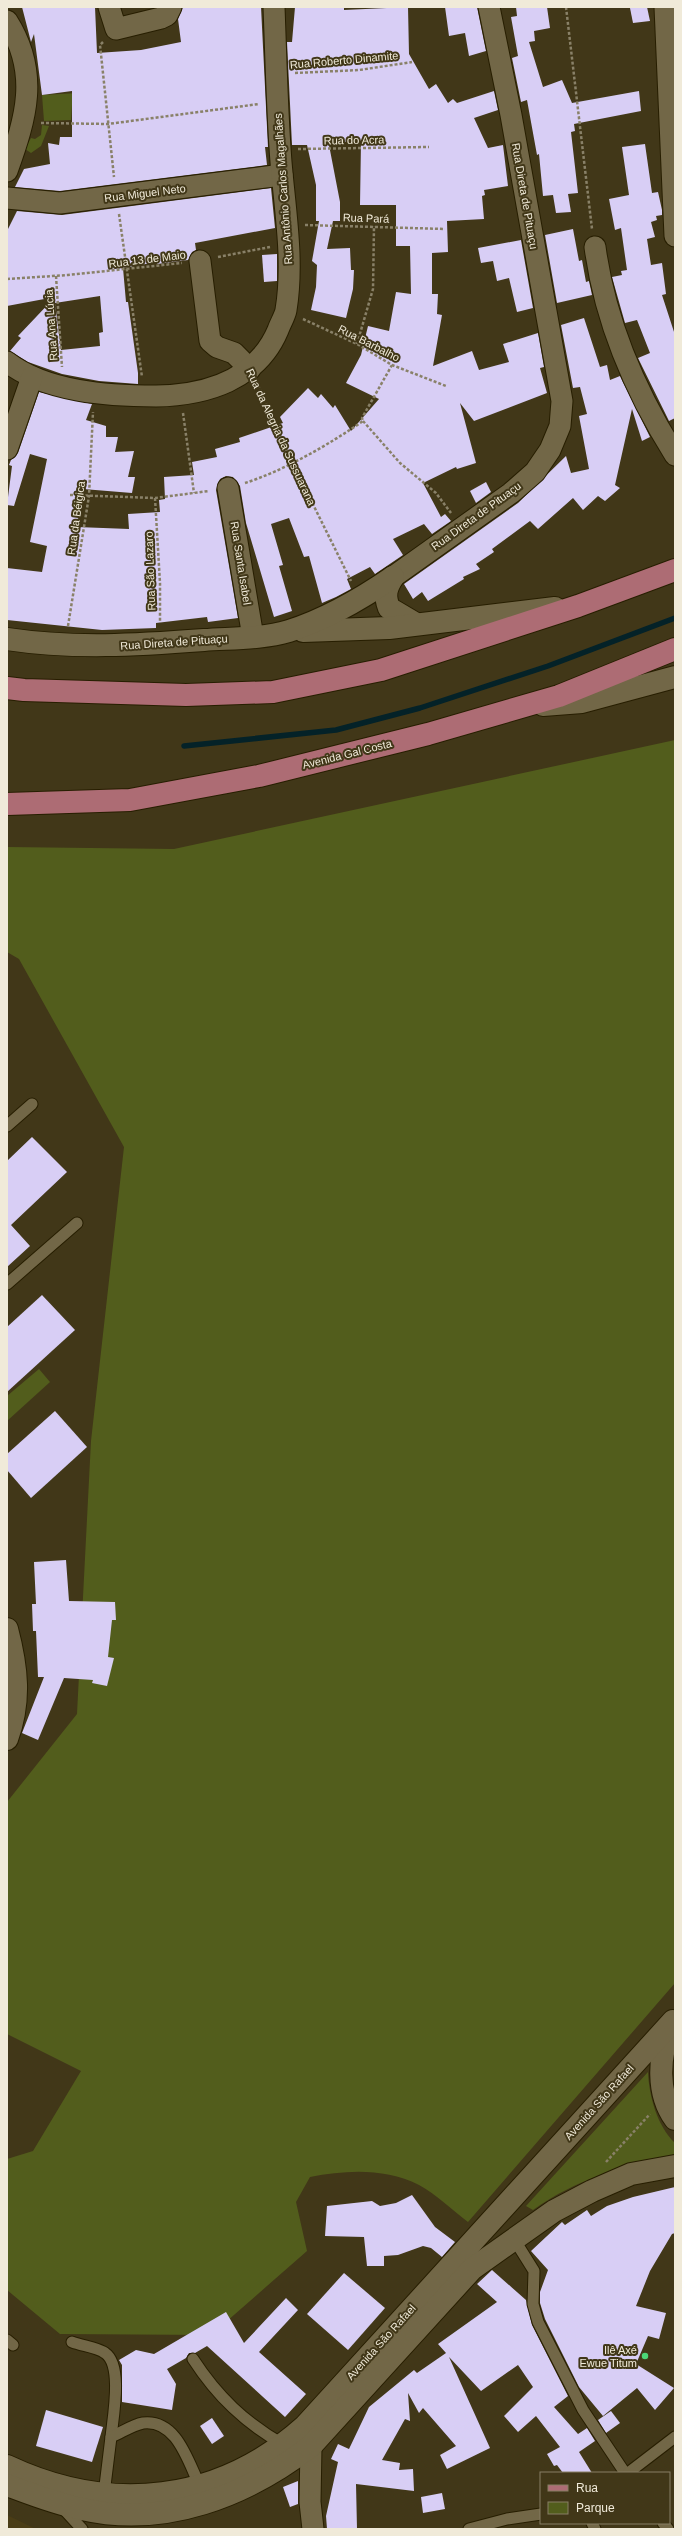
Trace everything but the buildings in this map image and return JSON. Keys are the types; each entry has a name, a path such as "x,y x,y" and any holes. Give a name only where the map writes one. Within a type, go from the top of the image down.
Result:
{"main road":[{"path":"7,688 24,690 186,695 272,692 381,670 578,606 675,570"},
{"name":"Rua Direta de Pituaçu","path":"7,639 65,646 159,645 253,637 288,631 360,600 394,576"},
{"path":"394,576 387,586 386,594 389,608 416,624"},
{"path":"288,631 388,628 578,606"},
{"name":"Avenida Gal Costa","path":"7,804 79,803 146,797 259,776 428,734 559,696 675,649"},
{"path":"520,707 582,702 675,677"},
{"path":"7,1629 16,1664 17,1700 7,1738"},
{"path":"674,2019 664,2044 660,2068 663,2092 675,2119"},
{"name":"Avenida São Rafael","path":"7,2466 30,2477 71,2489 104,2494 136,2496 200,2486 231,2476 284,2445 316,2414 674,2019"},
{"name":"Avenida São Rafael","path":"7,2485 83,2510 130,2514 177,2511 216,2500 251,2486 283,2467 311,2446 472,2269 554,2211 631,2174 675,2166"}],"street":[{"path":"109,7 116,29 161,18 167,15 171,7"},
{"name":"Rua Antônio Carlos Magalhães","path":"7,362 32,377 62,380 94,392 144,396 181,395 202,392 226,383 250,368 274,339 286,311 288,234 277,101 274,7"},
{"name":"Rua Direta de Pituaçu","path":"394,576 511,493 535,472 550,450 560,426 560,394 489,7"},
{"path":"665,7 675,236"},
{"path":"7,21 17,37 26,68 28,98 23,124 7,171"},
{"name":"Rua Miguel Neto","path":"7,198 44,204 60,203 282,175"},
{"path":"595,247 600,286 613,331 660,431 675,455"},
{"name":"Rua da Alegria da Sussuarana","path":"200,260 210,341 216,347 234,353 250,368"},
{"path":"7,449 32,377"},
{"name":"Rua Santa Isabel","path":"228,488 253,637"},
{"path":"311,2446 310,2502 314,2529"}],"lane":[{"path":"7,1126 32,1104"},
{"path":"7,1284 77,1223"},
{"path":"514,2239 534,2271 534,2304 538,2322 583,2410 624,2472"},
{"path":"72,2342 105,2353 113,2362 116,2373 111,2437 104,2494"},
{"path":"194,2359 221,2398 240,2416 284,2445"},
{"path":"111,2437 144,2423 162,2426 179,2442 200,2486"},
{"path":"629,2472 675,2437"},
{"path":"7,2456 30,2477"},
{"path":"58,2503 82,2529"},
{"path":"469,2529 507,2519 540,2514"}],"path":[{"path":"566,7 595,247"},
{"name":"Rua Roberto Dinamite","path":"277,74 360,70 412,62"},
{"path":"23,124 71,122 108,124 277,101"},
{"name":"Rua do Acra","path":"280,149 429,147"},
{"path":"358,344 372,289 374,226"},
{"name":"Rua Pará","path":"288,234 374,226 445,229"},
{"name":"Rua 13 de Maio","path":"7,278 56,276 200,260 288,234"},
{"name":"Rua Ana Lúcia","path":"56,276 62,380"},
{"name":"Rua Barbalho","path":"286,311 358,344 392,365 446,386"},
{"path":"392,365 362,418 363,421 400,463 436,493 462,528"},
{"name":"Rua da Alegria da Sussuarana","path":"250,368 292,462 360,600"},
{"name":"Rua da Béigica","path":"65,646 89,496 94,392"},
{"path":"181,395 194,493"},
{"path":"70,495 155,498 228,488 268,476 343,435 363,421"},
{"name":"Rua São Lazaro","path":"155,498 160,583 159,645"},
{"path":"600,2168 654,2110"}],"shaded area":[{"path":"7,2515 36,2529 7,2529"}],"green space":[{"path":"78,93 78,99 72,105 71,120 44,121 42,95"},
{"path":"42,125 49,126 41,146 31,153 25,149 31,138 35,139 41,135"},
{"path":"675,740 675,1983 468,2222 438,2198 419,2185 406,2179 379,2173 366,2172 338,2173 310,2177 296,2202 307,2251 211,2335 60,2334 7,2290 7,2159 33,2151 81,2071 7,2034 7,1802 77,1714 91,1441 124,1147 19,959 7,952 7,847 174,849"},
{"path":"39,1369 50,1382 7,1421 7,1396"},
{"path":"648,2072 652,2101 663,2128 675,2143 675,2158 636,2165 601,2175 567,2190 533,2210 526,2206"}],"waterway":[{"path":"184,746 336,730 420,708 548,666 675,618"}],"place":[{"name":"Ilê Axé Ewue Titum","path":"645,2356"}]}
